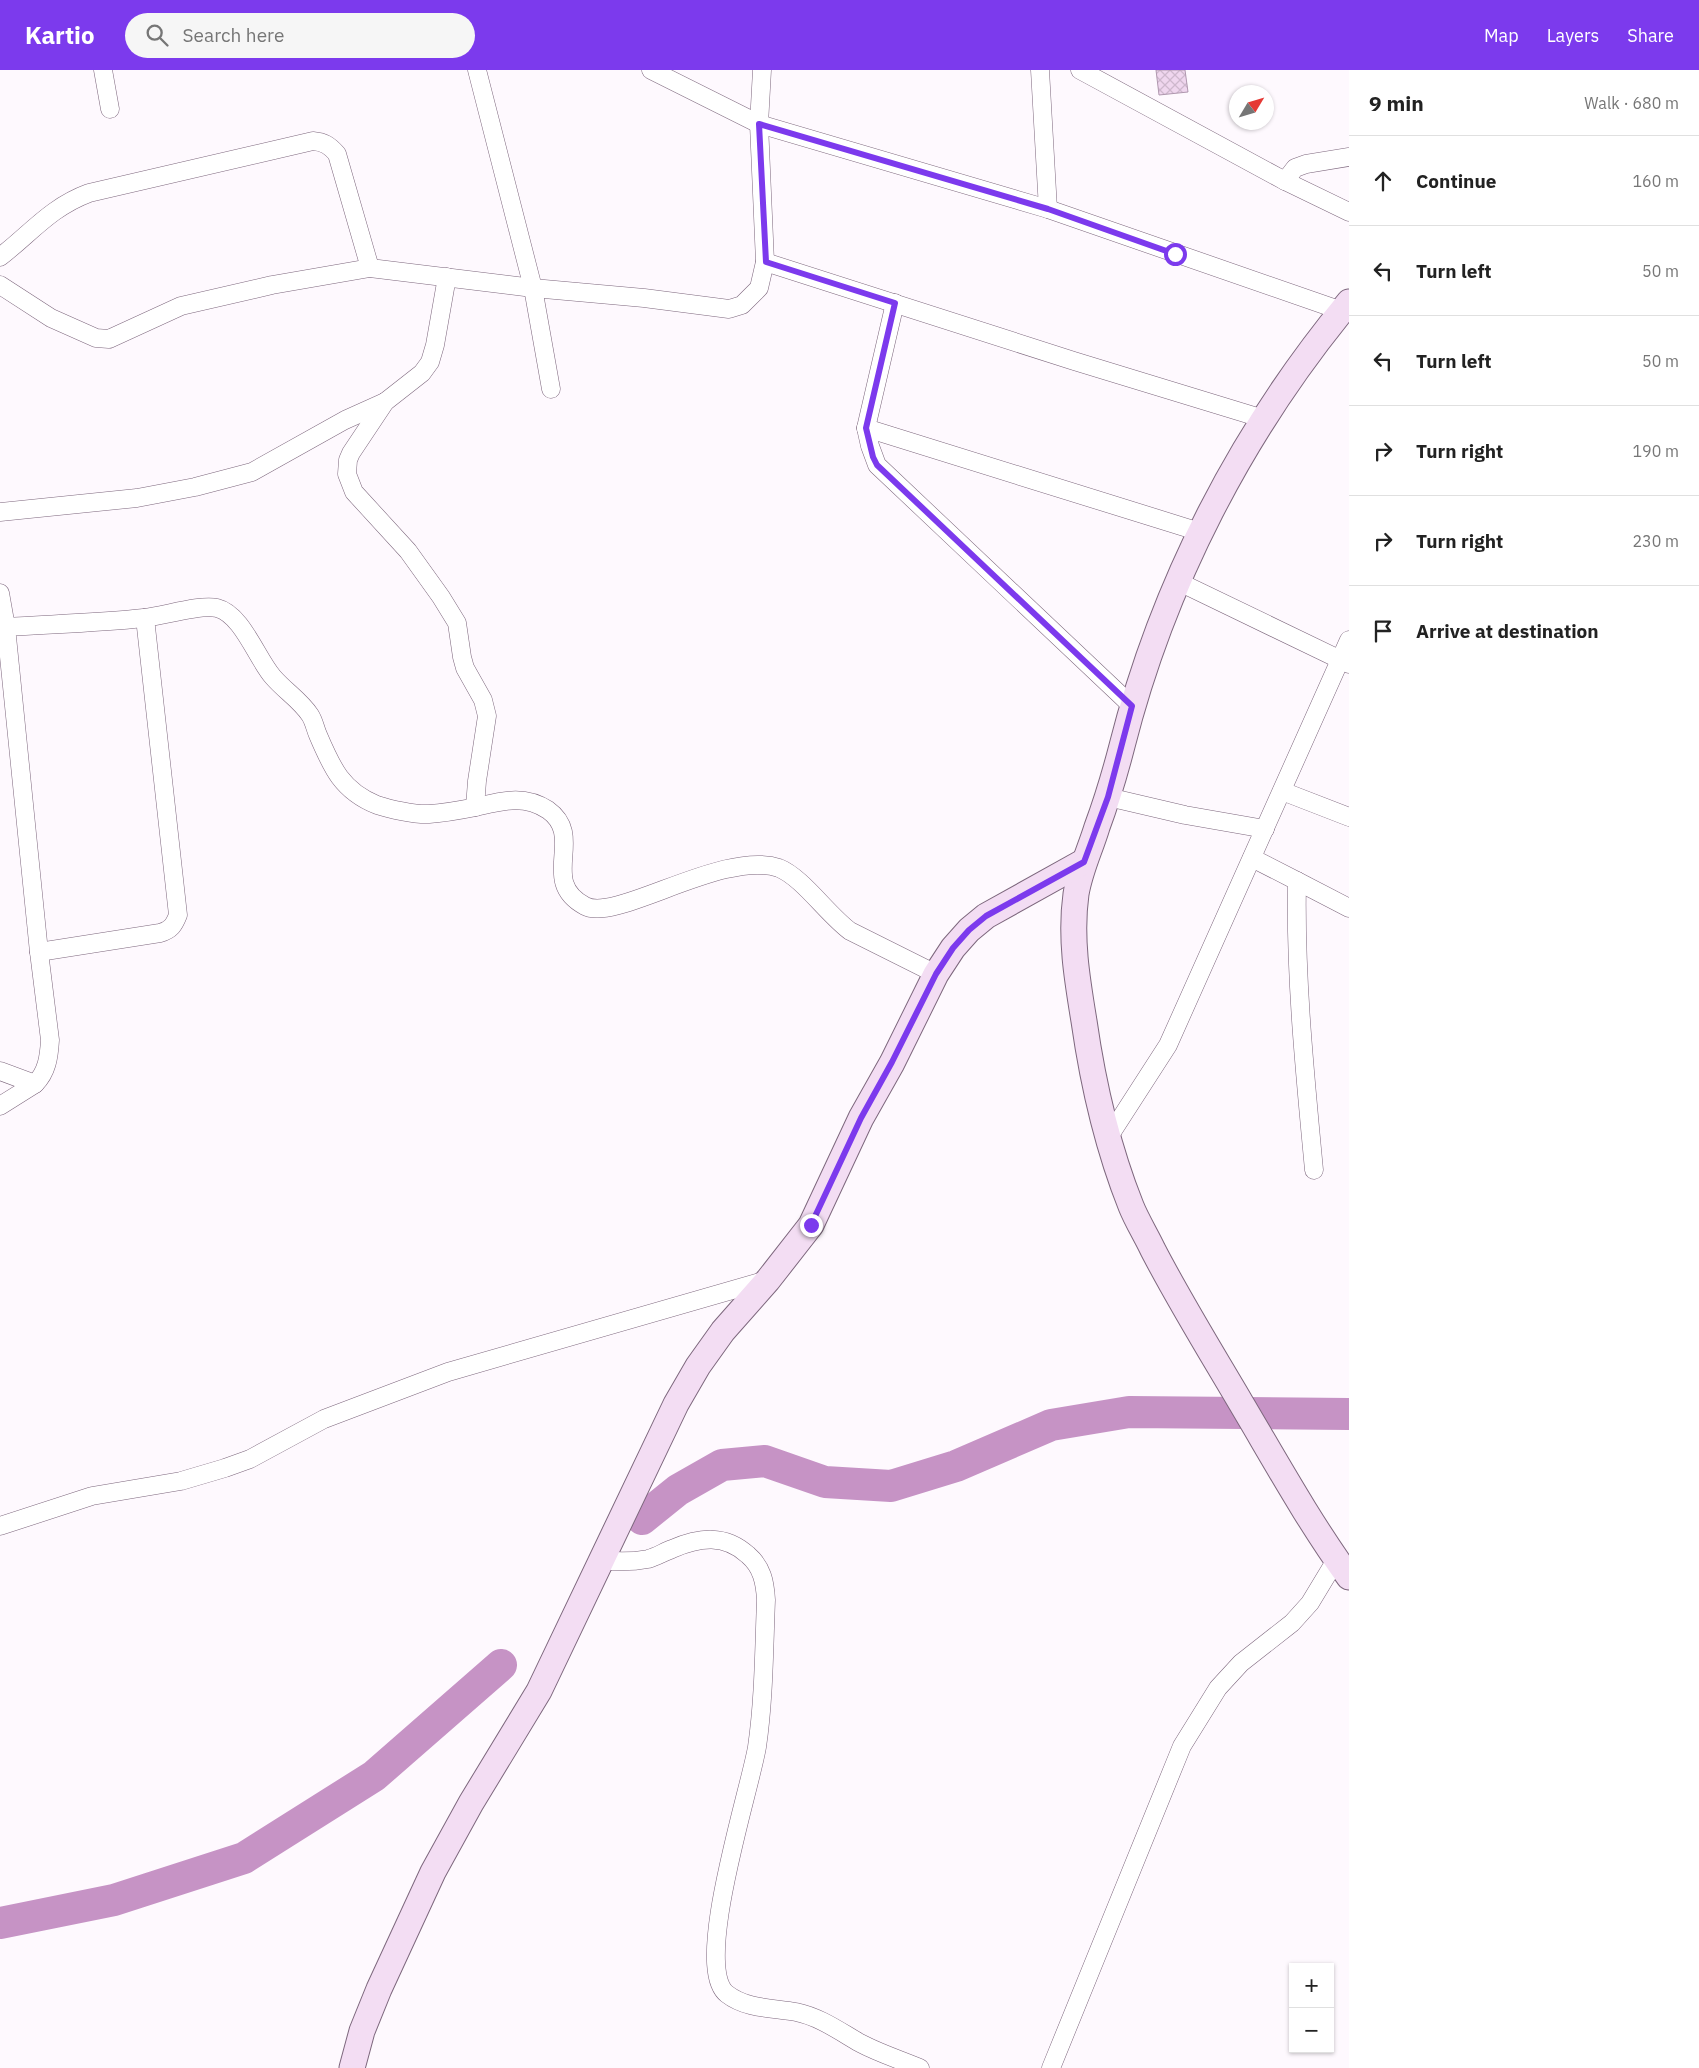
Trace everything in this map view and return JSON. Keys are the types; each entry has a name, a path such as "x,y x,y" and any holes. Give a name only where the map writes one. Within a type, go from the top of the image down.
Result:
{"street":[{"path":"103,70 110,109"},
{"path":"477,70 532,288 551,389"},
{"path":"651,70 759,124 1048,209 1345,307 1264,419 1200,532 1177,581 1132,706 1108,797 1084,862 1076,895 1074,955 1091,1072 1108,1138 1131,1207 1171,1285 1302,1506 1343,1569 1292,1623 1241,1663 1218,1688 1182,1746 1051,2068"},
{"path":"0,285 51,318 104,340 181,306 272,285 370,268 729,309 742,305 758,288 766,262 759,124 762,70"},
{"path":"1040,70 1048,209"},
{"path":"1080,70 1285,181 1349,212"},
{"path":"0,257 68,200 89,192 313,141 322,141 328,144 337,154 370,268"},
{"path":"1285,181 1295,168 1306,164 1349,157"},
{"path":"766,262 1074,361 1264,419"},
{"path":"0,512 137,498 195,487 252,472 328,429 385,402 422,373 430,362 435,345 447,277"},
{"path":"895,303 866,428 873,457 877,465 887,477 1132,706"},
{"path":"385,402 351,453 346,474 360,501 408,551 446,604 457,623 465,668 483,700 486,716 476,781 475,807"},
{"path":"866,428 1200,532"},
{"path":"1177,581 1344,662"},
{"path":"0,593 6,627 39,952 50,1040 49,1054 44,1072 36,1084 0,1106"},
{"path":"6,627 145,618 215,607 225,611 240,626 272,677 301,703 312,718 333,767 343,783 359,797 380,806 426,814 475,807 506,799 535,803 556,817 565,837 561,874 565,887 576,900 592,909 624,903 699,876 725,869 766,866 778,868 798,880 839,923 850,931 936,974"},
{"path":"39,952 160,934 170,930 178,915 145,618"},
{"path":"1108,1138 1168,1045 1282,791 1344,662 1349,640"},
{"path":"1282,791 1349,817"},
{"path":"1108,797 1185,815 1265,830"},
{"path":"1252,858 1349,908"},
{"path":"352,2068 362,2031 379,1988 433,1872 471,1802 538,1691 676,1404 698,1366 723,1331 768,1280 811,1225 861,1118 892,1062 936,974 964,936 986,916 1084,862"},
{"path":"1297,881 1296,917 1302,1049 1314,1170"},
{"path":"0,1071 36,1084"},
{"path":"0,1526 92,1496 181,1481 226,1468 250,1459 324,1419 448,1372 768,1280"},
{"path":"602,1560 620,1562 649,1559 693,1542 722,1540 734,1544 756,1564 763,1576 766,1592 761,1708 757,1749 733,1845 720,1917 716,1949 718,1980 727,1994 752,2006 813,2016 862,2044 920,2068"}],"building":[{"path":"1156,70 1185,70 1188,92 1159,95"}],"waterway":[{"path":"642,1519 678,1490 722,1465 765,1461 825,1482 891,1486 956,1466 1051,1425 1129,1412 1349,1414"},
{"path":"0,1923 114,1900 244,1858 374,1776 501,1665"}],"route":[{"path":"811,1225 826,1197 861,1118 892,1062 936,974 953,948 969,930 986,916 1084,862 1108,797 1132,706 887,477 877,465 873,457 866,428 895,303 766,262 759,124 1048,209 1175,254"}]}
